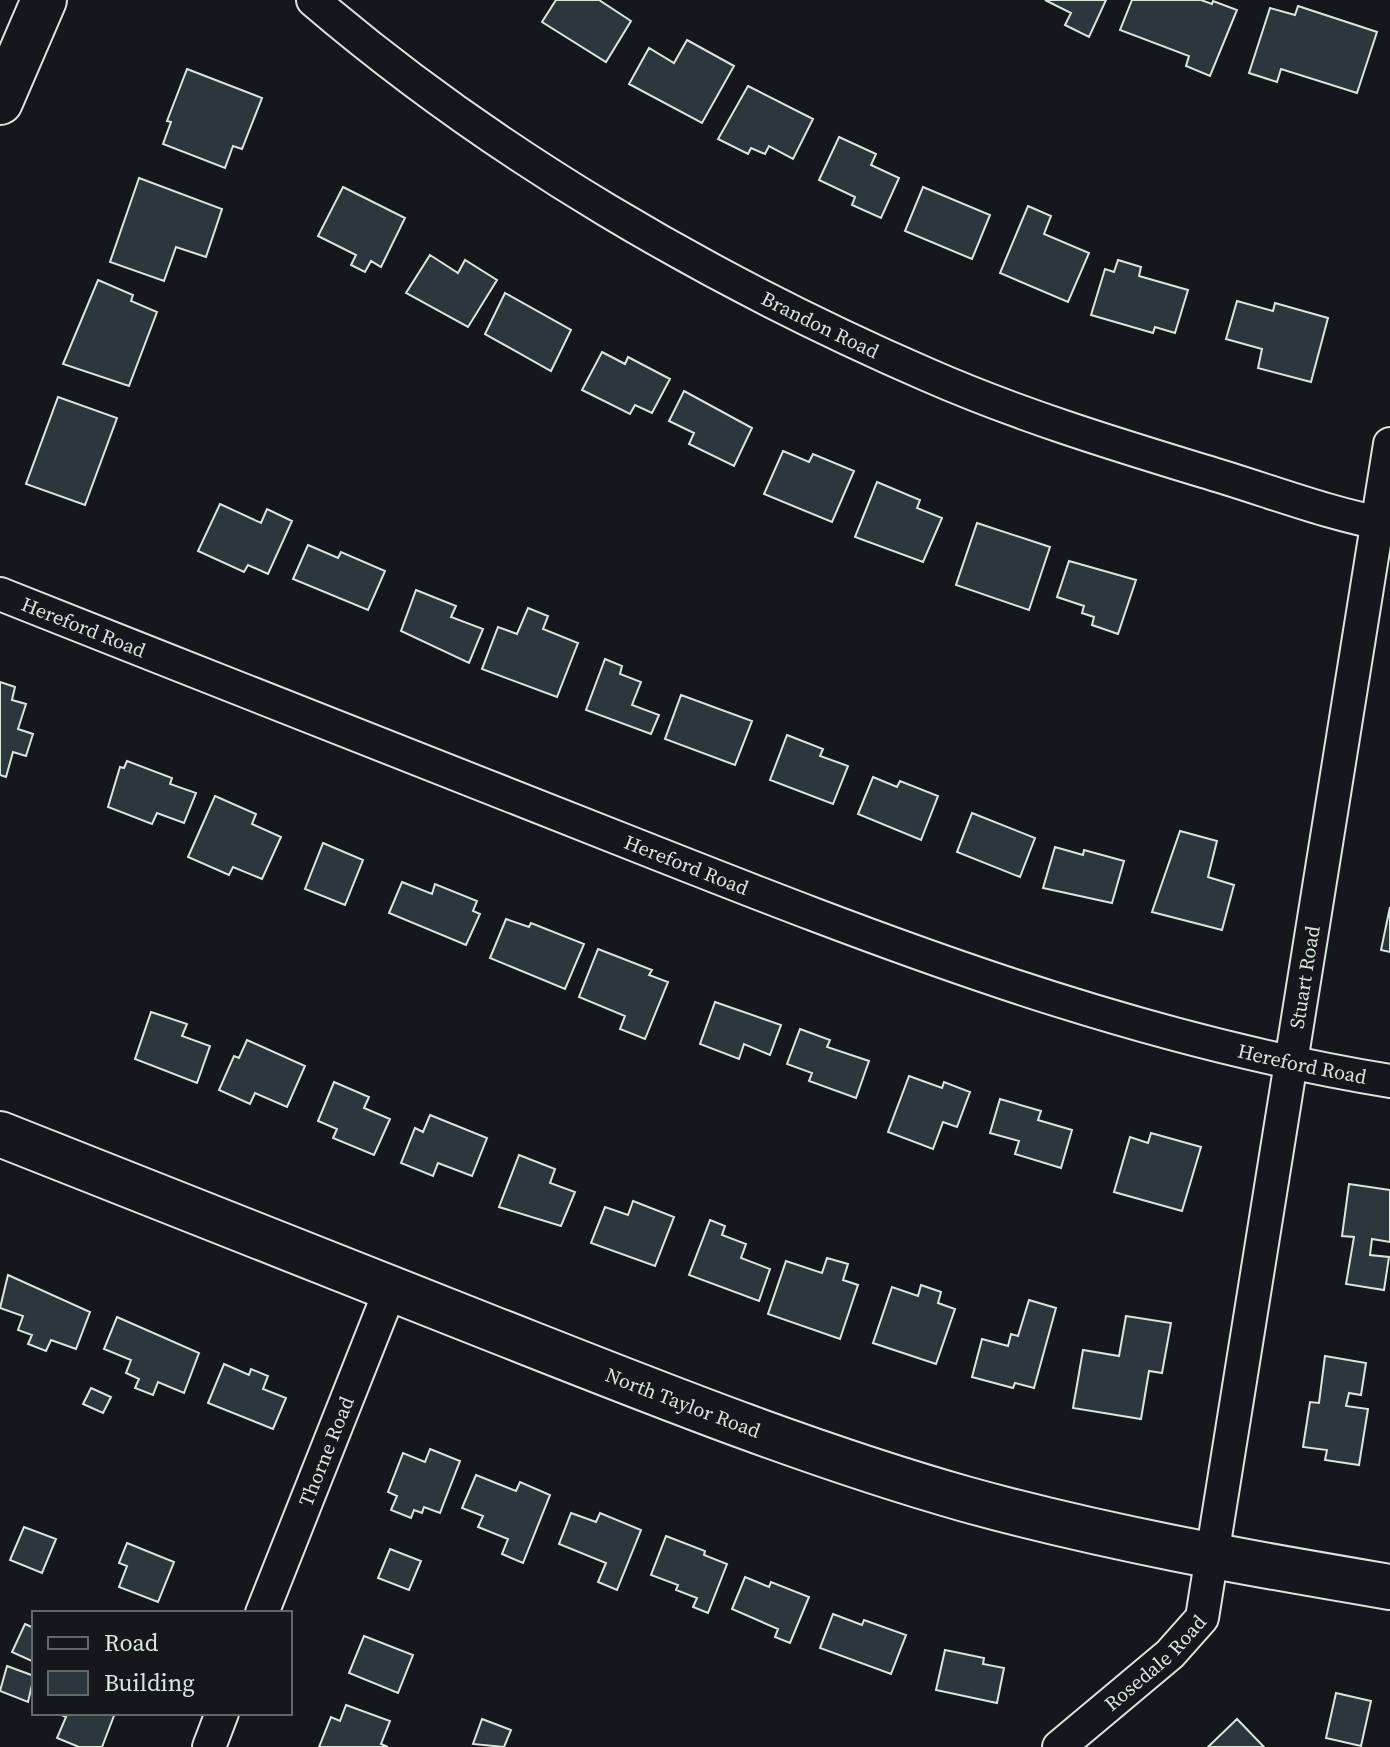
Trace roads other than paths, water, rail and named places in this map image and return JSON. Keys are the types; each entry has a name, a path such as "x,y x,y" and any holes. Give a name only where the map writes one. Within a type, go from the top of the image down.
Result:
{"street":[{"path":"0,102 44,0"},
{"name":"Brandon Road","path":"313,0 434,93 527,158 711,268 833,331 929,376 1029,415 1383,524"},
{"name":"Stuart Road","path":"1209,1557 1289,1065 1383,524 1390,444"},
{"name":"Hereford Road","path":"0,594 817,917 1063,1004 1289,1065 1390,1081"},
{"name":"North Taylor Road","path":"0,1134 612,1376 836,1458 964,1498 1209,1557 1390,1587"},
{"name":"Thorne Road","path":"263,1611 391,1288"},
{"name":"Rosedale Road","path":"1059,1747 1170,1654 1202,1618 1209,1557"},
{"path":"209,1747 221,1715"}]}
